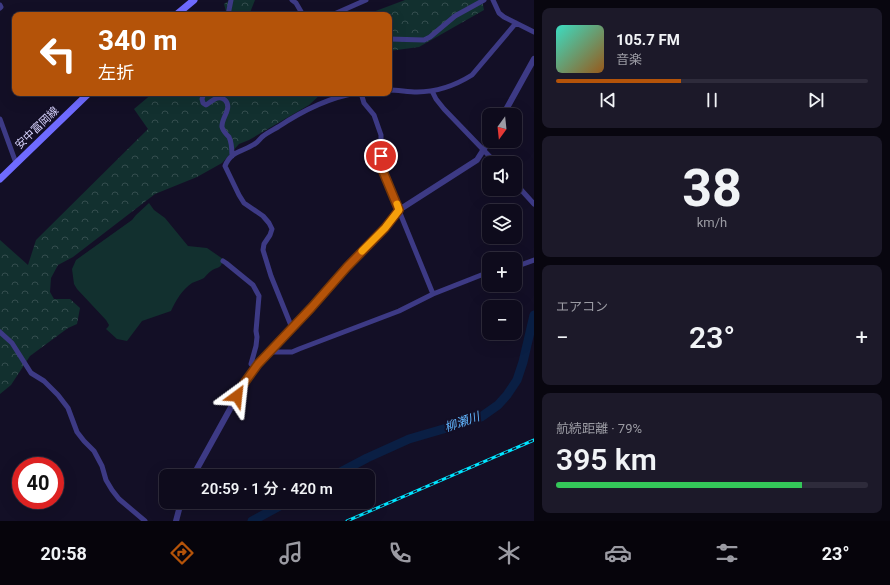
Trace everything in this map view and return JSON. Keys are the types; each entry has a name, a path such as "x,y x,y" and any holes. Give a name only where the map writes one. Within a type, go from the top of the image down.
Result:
{"main road":[{"path":"180,12 194,0"},
{"name":"安中富岡線","path":"0,179 86,96"}],"street":[{"path":"229,12 231,0"},
{"path":"292,0 296,3 301,12"},
{"path":"339,12 366,0"},
{"path":"392,39 424,40 430,37 455,16 484,0"},
{"path":"492,0 499,13 534,32"},
{"path":"392,90 415,92 432,91 464,80 472,75 516,23"},
{"path":"507,108 534,59"},
{"path":"432,91 436,100 490,156"},
{"path":"203,96 203,103 206,105 221,97 227,102 228,107 222,126 232,145 232,156"},
{"path":"292,328 263,250 264,244 272,229 263,216 244,203 225,166 227,160 232,156 256,143 263,136 291,118 311,107 341,96"},
{"path":"362,96 364,103 374,115 381,135 382,169 433,294"},
{"path":"0,119 16,163"},
{"path":"197,469 245,382 268,352 385,228 399,210 477,160 484,150"},
{"path":"522,191 534,204"},
{"path":"522,264 534,260"},
{"path":"223,261 254,284 259,296 256,346 250,364 256,367"},
{"path":"268,352 292,352 299,350 398,311 433,294 482,275"},
{"path":"0,332 12,344 31,373 44,381 68,408 77,432 94,451 102,466 106,480 112,490 119,499 145,521"},
{"path":"176,521 179,509"}],"green space":[{"path":"230,0 255,0 250,12 226,12 224,4"},
{"path":"405,0 482,0 484,10 419,47 392,51 392,12 373,12"},
{"path":"149,96 319,96 309,105 249,140 239,144 222,163 197,177 155,194 73,257 58,265 51,278 50,292 54,299 70,299 80,308 77,324 68,328 30,356 11,385 0,394 0,240 28,265 36,240 148,129 134,109"},
{"path":"149,203 154,210 165,218 188,246 207,248 223,259 220,266 211,271 204,278 192,283 182,292 171,311 142,321 127,341 117,339 106,329 109,325 106,320 74,284 72,269 76,260 132,220"}],"waterway":[{"name":"柳瀬川","path":"346,469 409,439 481,417 498,405 517,380 523,362 534,315"},
{"name":"柳瀬川","path":"252,521 274,509"}],"railway":[{"path":"347,521 534,440"}],"slow traffic":[{"path":"362,251 385,228 399,210 397,204"}],"route":[{"path":"237,396 258,364 385,228 399,210 382,169 381,156"}]}
